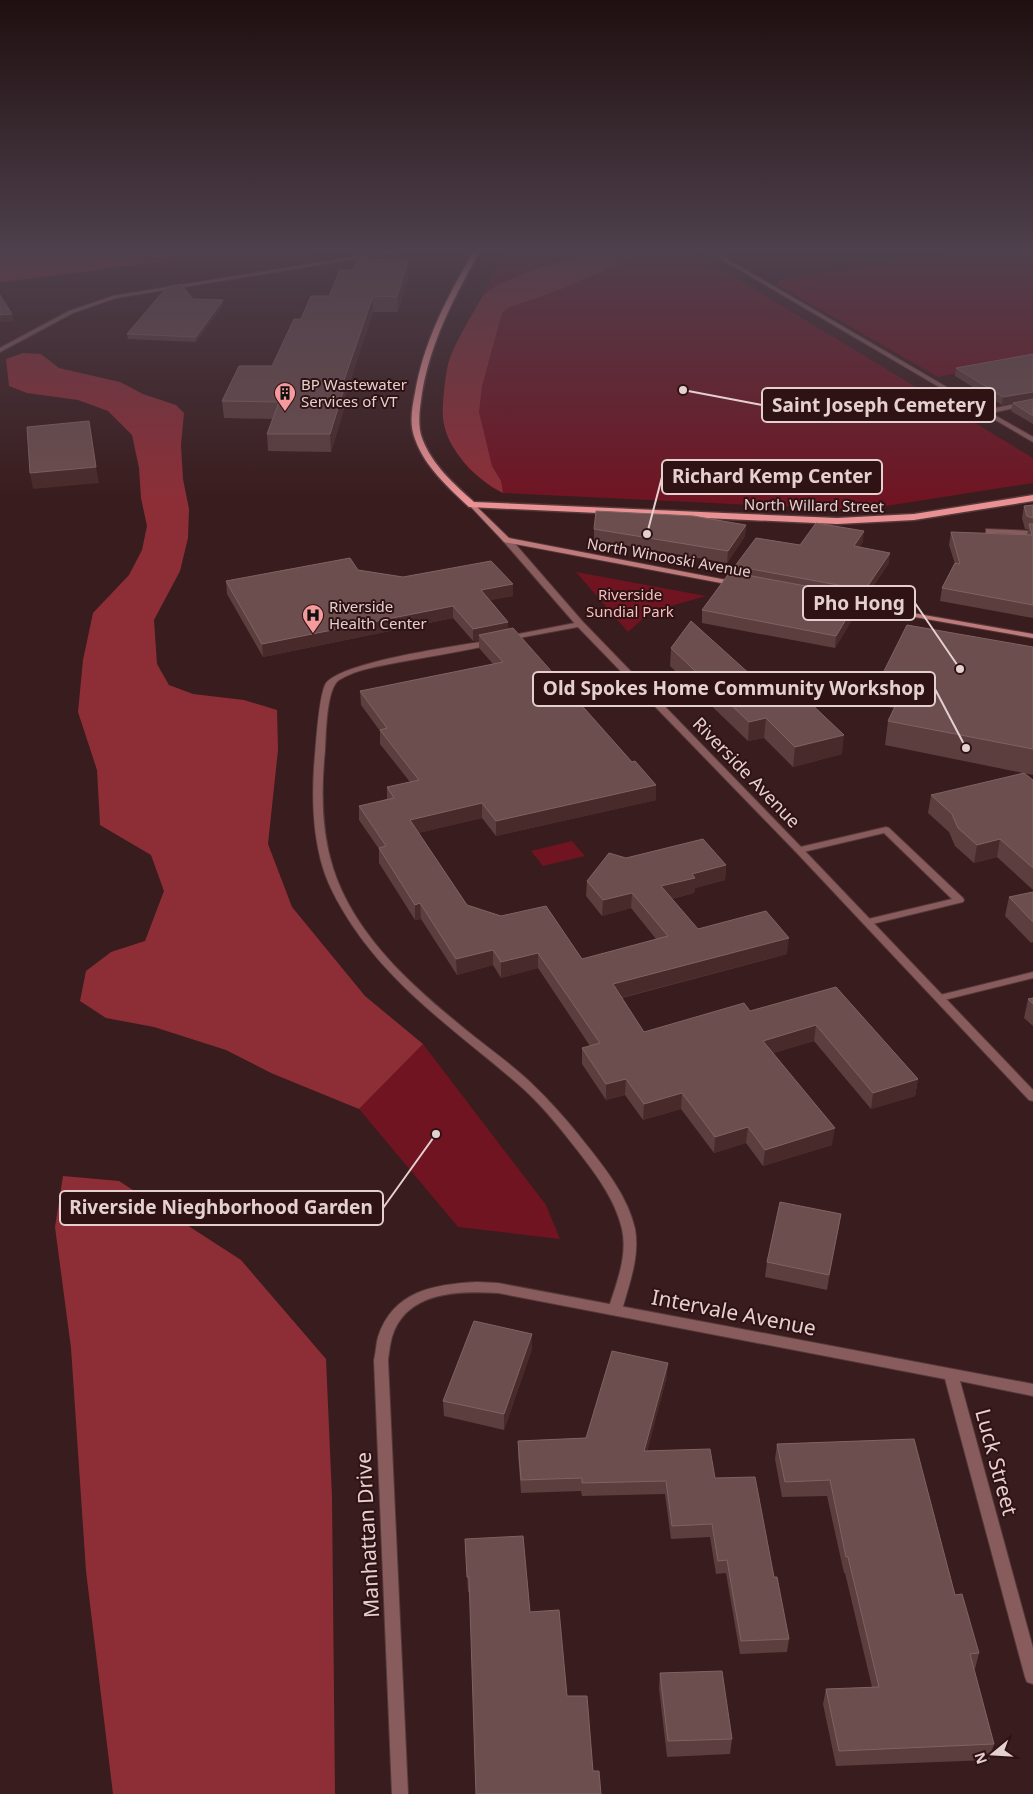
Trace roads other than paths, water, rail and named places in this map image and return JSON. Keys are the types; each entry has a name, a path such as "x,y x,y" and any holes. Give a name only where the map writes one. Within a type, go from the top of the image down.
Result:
{"main road":[{"name":"Riverside Avenue","path":"433,333 423,364 416,410 418,438 426,454 444,478 507,540"},
{"name":"North Willard Street","path":"472,505 837,522 914,517 1033,498"},
{"name":"North Winooski Avenue","path":"507,540 744,585"},
{"path":"840,602 1033,636"}],"street":[{"path":"0,350 31,333"},
{"path":"850,333 1033,440"},
{"path":"986,412 1033,402"},
{"path":"989,531 1033,533"},
{"name":"Riverside Avenue","path":"507,540 580,624 868,922 1033,1097"},
{"path":"580,624 372,665 348,672 335,679 330,684 326,696 317,794 319,828 325,860 336,891 353,922 377,951 426,1003 524,1083 587,1153 613,1190 629,1230 630,1250 616,1310"},
{"path":"799,850 886,830 959,900 868,922"},
{"path":"940,998 1033,975"},
{"name":"Intervale Avenue","path":"426,1293 447,1288 470,1286 498,1288 1033,1390"},
{"name":"Manhattan Drive","path":"400,1794 381,1360 382,1343 387,1328 396,1314 426,1293"},
{"name":"Luck Street","path":"951,1375 1033,1677"}],"place":[{"name":"Saint Joseph Cemetery","path":"683,390"},
{"name":"BP Wastewater Services of VT","path":"285,412"},
{"name":"Richard Kemp Center","path":"647,534"},
{"name":"Riverside Health Center","path":"313,634"},
{"name":"Pho Hong","path":"960,669"},
{"name":"Old Spokes Home Community Workshop","path":"966,748"},
{"name":"Riverside Nieghborhood Garden","path":"436,1134"}],"park label":[{"name":"Riverside Sundial Park","path":"630,602"}]}
